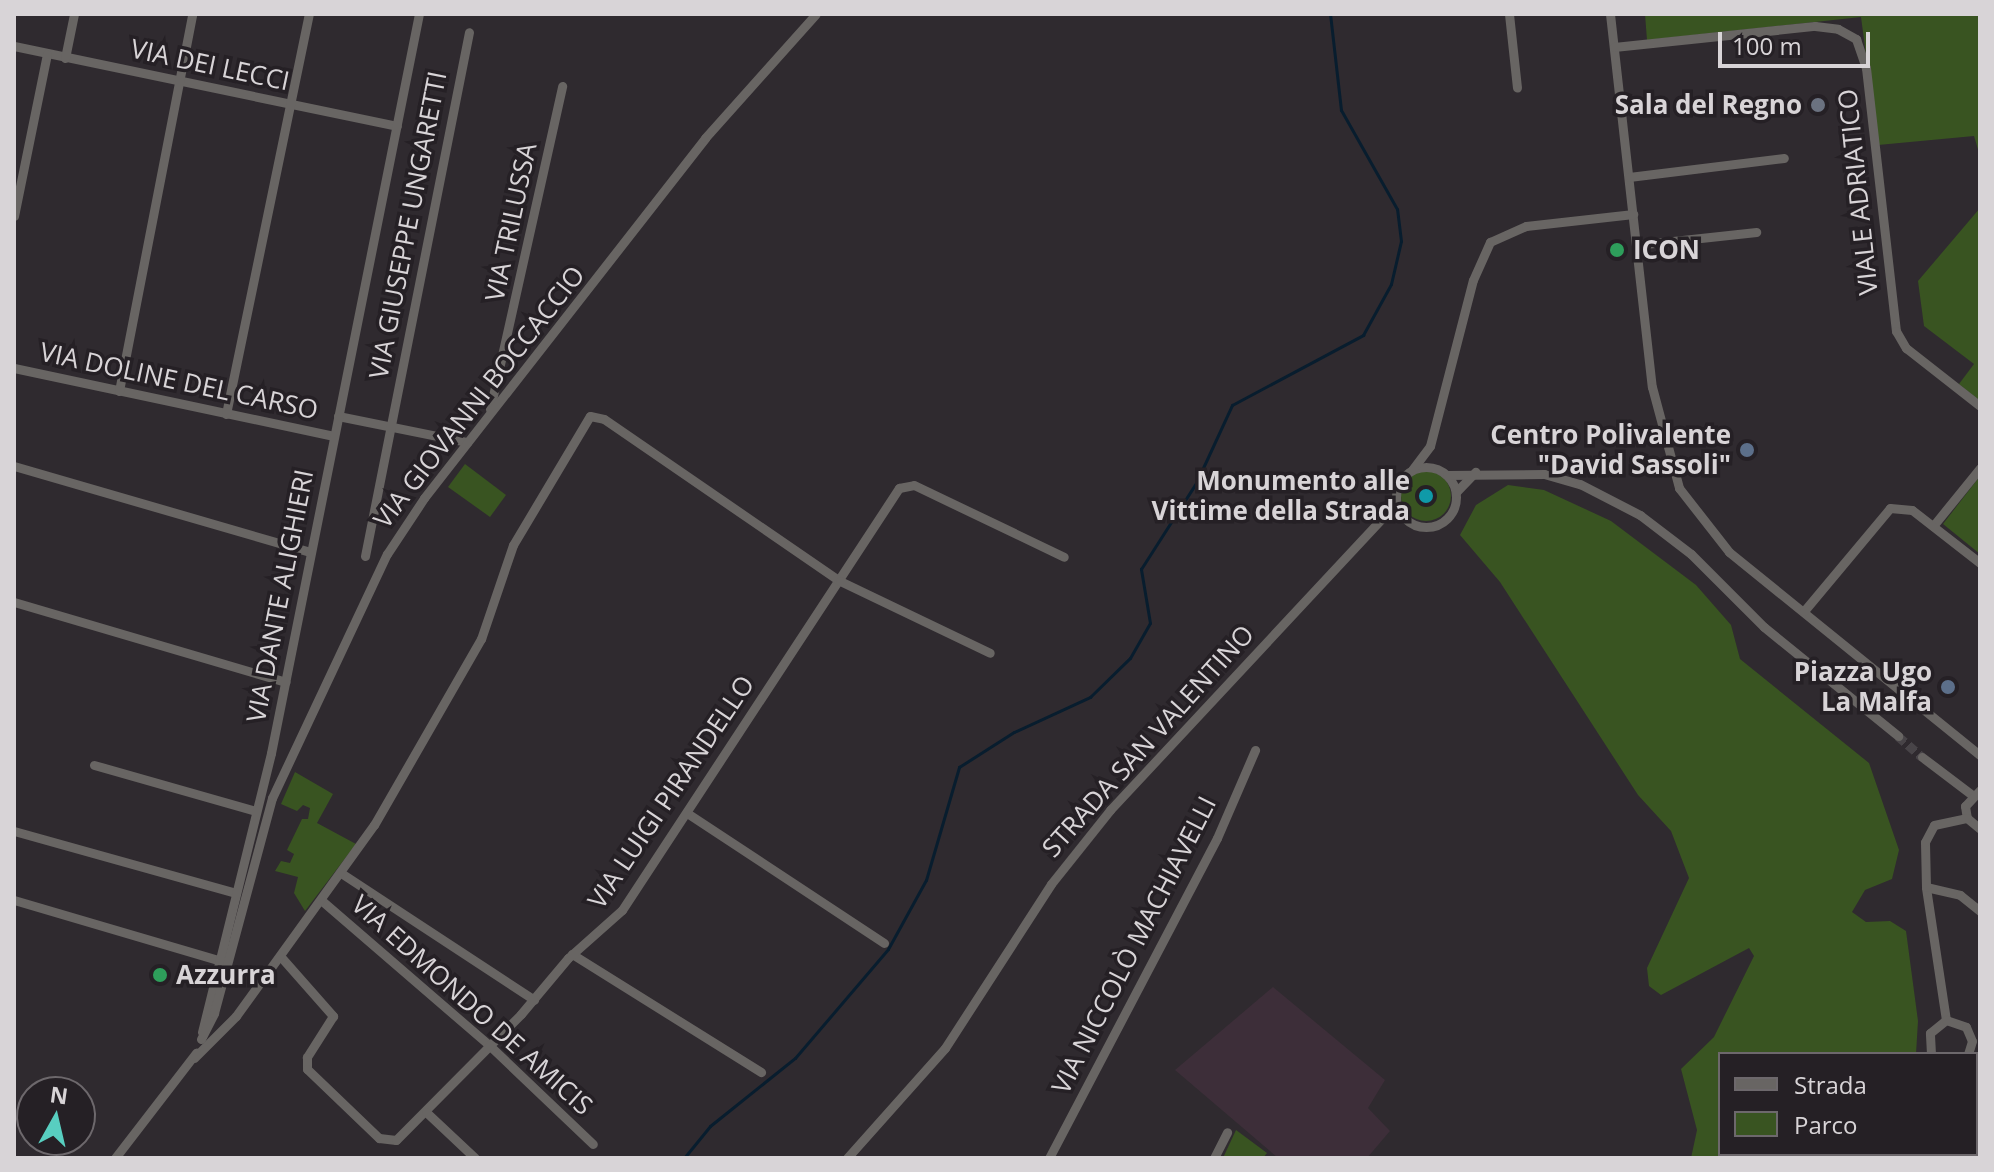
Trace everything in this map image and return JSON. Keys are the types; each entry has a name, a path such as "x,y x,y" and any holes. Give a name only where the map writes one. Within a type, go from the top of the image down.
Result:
{"street":[{"path":"65,58 74,14"},
{"path":"119,391 192,14"},
{"path":"226,414 309,14"},
{"name":"VIA DANTE ALIGHIERI","path":"115,1158 194,1058 201,1039 285,682 419,14"},
{"name":"VIA GIOVANNI BOCCACCIO","path":"201,1039 213,1017 256,850 285,768 382,562 467,442 716,123 816,14"},
{"path":"1509,14 1517,88"},
{"path":"1610,14 1655,408 1679,488 1724,546 1980,755"},
{"name":"VIALE ADRIATICO","path":"1614,47 1810,26 1854,36 1866,68 1897,336 1980,406"},
{"name":"VIA GIUSEPPE UNGARETTI","path":"365,556 469,32"},
{"name":"VIA DEI LECCI","path":"14,46 397,126"},
{"path":"14,216 47,54"},
{"name":"VIA TRILUSSA","path":"490,412 562,86"},
{"path":"1629,177 1784,158"},
{"path":"1405,519 1396,503 1398,485 1430,446 1473,280 1490,242 1519,228 1633,214"},
{"path":"1636,245 1756,232"},
{"name":"VIA DOLINE DEL CARSO","path":"14,368 334,436"},
{"path":"338,416 467,442"},
{"path":"194,1058 233,1020 374,825 470,660 513,545 587,417 604,419 840,581 990,653"},
{"path":"1430,446 1435,469"},
{"path":"14,466 310,552"},
{"path":"1933,526 1980,468"},
{"path":"1412,470 1435,469 1447,475 1475,472 1551,476 1597,492 1640,515 1682,546 1764,627 1898,736"},
{"path":"1456,492 1475,472"},
{"path":"1385,519 1405,519 1422,528 1437,526 1454,511 1456,492 1447,475"},
{"name":"VIA LUIGI PIRANDELLO","path":"281,957 333,1016 307,1057 309,1071 383,1140 396,1140 534,1000 572,954 620,913 896,491 906,484 1064,557"},
{"name":"STRADA SAN VALENTINO","path":"847,1158 938,1057 1055,878 1110,810 1385,519 1396,503"},
{"path":"1804,611 1887,510 1908,508 1980,563"},
{"path":"14,602 285,682"},
{"name":"VIA NICCOLÒ MACHIAVELLI","path":"1049,1158 1217,838 1255,750"},
{"path":"1922,757 1976,792 1967,818"},
{"path":"94,765 256,811"},
{"path":"687,813 884,943"},
{"path":"1967,818 1980,829"},
{"path":"1946,1020 1926,887 1928,830 1940,823 1967,818"},
{"path":"14,831 236,893"},
{"path":"341,873 534,1000"},
{"path":"1926,887 1960,895 1980,911"},
{"path":"14,900 218,960"},
{"name":"VIA EDMONDO DE AMICIS","path":"321,900 490,1046 593,1144"},
{"path":"572,954 761,1072"},
{"path":"1931,1052 1930,1033 1946,1020"},
{"path":"1946,1020 1966,1027 1972,1041 1969,1052"},
{"path":"426,1112 475,1158"},
{"path":"1214,1158 1227,1132"}],"shaded area":[{"path":"1273,987 1385,1080 1368,1108 1390,1131 1367,1158 1278,1158 1175,1070"}],"green space":[{"path":"1645,14 1980,14 1980,156 1974,136 1878,145 1861,17 1647,40"},
{"path":"1980,208 1980,401 1959,384 1974,364 1924,326 1918,281"},
{"path":"465,464 506,495 490,517 448,487"},
{"path":"1426,471 1443,479 1451,496 1443,513 1426,521 1409,513 1401,496 1409,479"},
{"path":"1980,476 1980,554 1943,524"},
{"path":"1508,485 1544,490 1611,521 1696,585 1731,625 1740,659 1869,763 1899,850 1892,879 1865,890 1852,912 1866,922 1890,921 1906,931 1918,1021 1916,1052 1718,1052 1718,1156 1752,1156 1749,1158 1691,1158 1697,1130 1681,1069 1714,1037 1754,956 1749,948 1661,995 1649,986 1647,968 1689,878 1671,831 1638,795 1500,582 1460,535 1476,505"},
{"path":"295,772 333,794 317,823 356,844 305,911 294,893 298,877 275,871 281,861 290,863 294,854 287,850 302,819 308,819 310,808 303,805 297,811 281,804"},
{"path":"1236,1130 1267,1153 1263,1158 1223,1158"}],"waterway":[{"path":"684,1158 710,1126 795,1058 888,949 926,880 959,767 1014,732 1090,697 1130,658 1150,623 1141,569 1196,483 1232,405 1363,335 1391,284 1401,241 1397,209 1341,110 1330,14"}],"tunnel":[{"path":"1898,736 1922,757"}],"place":[{"name":"Sala del Regno","path":"1818,105"},
{"name":"ICON","path":"1617,250"},
{"name":"Centro Polivalente \"David Sassoli\"","path":"1747,450"},
{"name":"Monumento alle Vittime della Strada","path":"1426,496"},
{"name":"Piazza Ugo La Malfa","path":"1948,687"},
{"name":"Azzurra","path":"160,975"}]}
